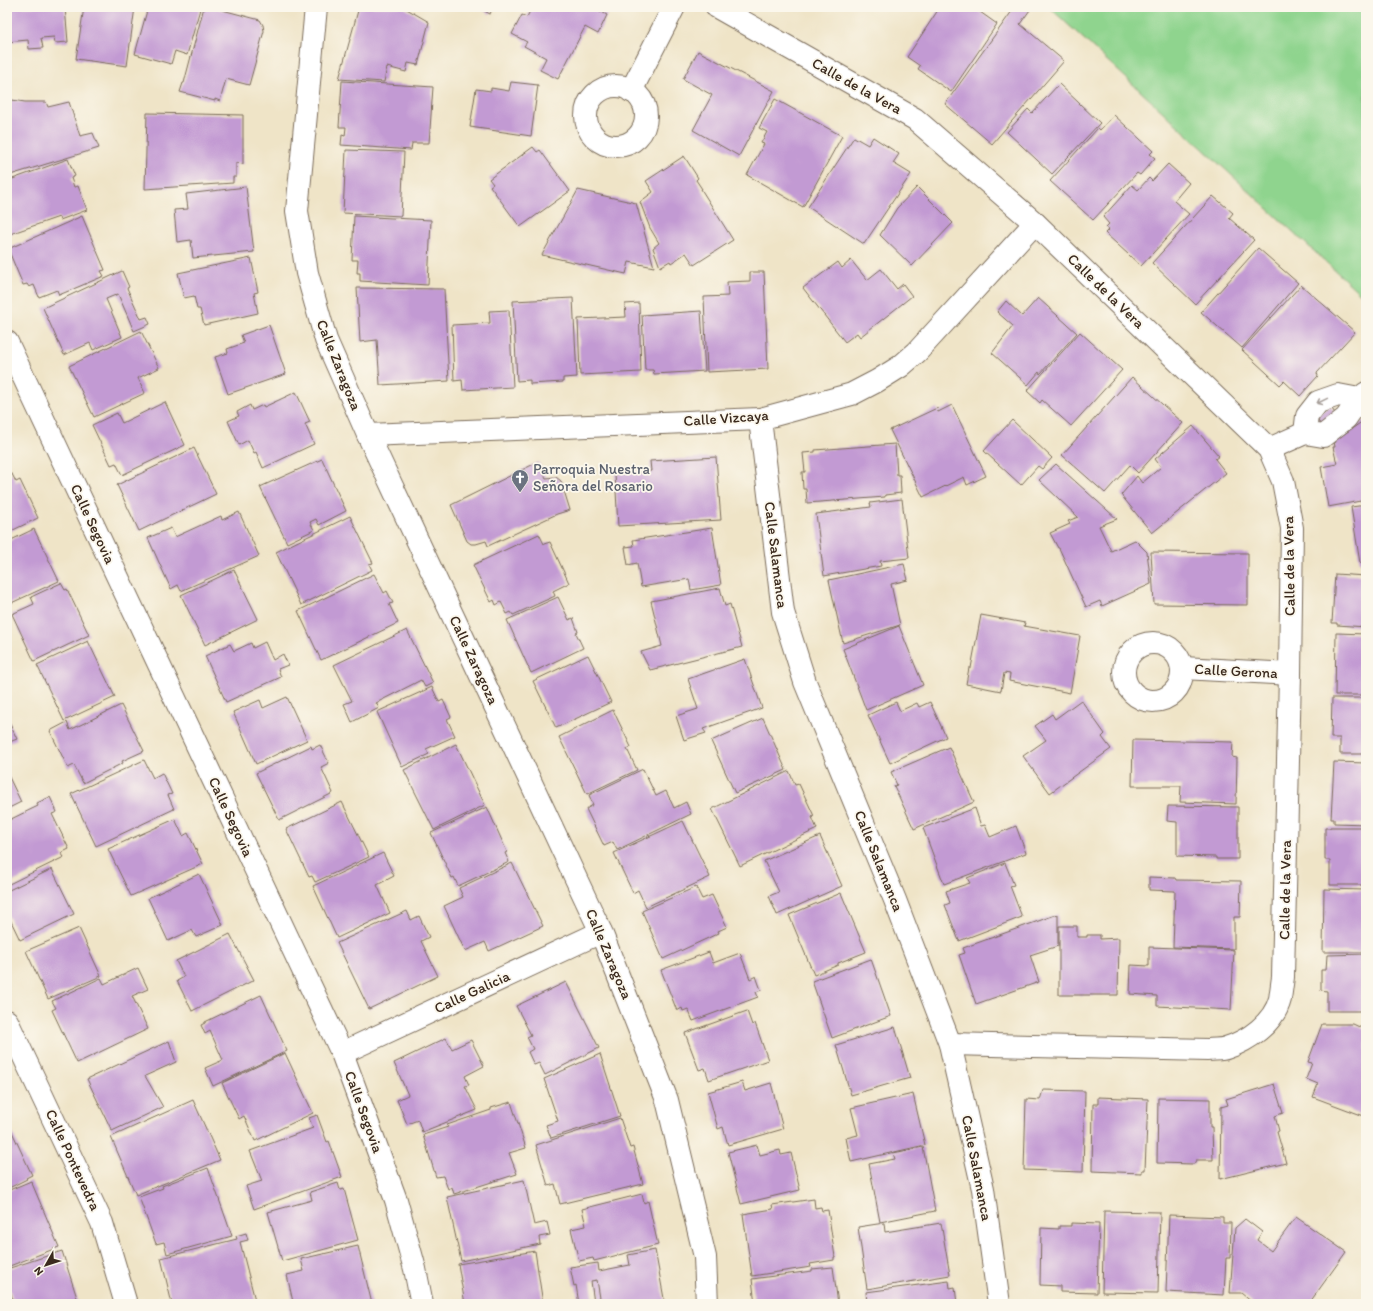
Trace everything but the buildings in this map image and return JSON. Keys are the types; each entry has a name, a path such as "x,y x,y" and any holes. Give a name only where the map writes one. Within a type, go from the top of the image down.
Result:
{"street":[{"name":"Calle Zaragoza","path":"316,7 297,211 307,273 326,340 368,435 602,932 667,1100 705,1257 707,1304"},
{"path":"631,90 674,7"},
{"name":"Calle de la Vera","path":"717,7 915,119 1035,223 1269,449 1284,481 1292,528 1290,674 1283,977 1280,1000 1274,1013 1260,1029 1242,1042 1225,1049 1208,1050 950,1044"},
{"name":"Calle Vizcaya","path":"368,435 760,419 852,394 901,366 917,352 1035,223"},
{"name":"Calle Segovia","path":"7,342 342,1053 396,1200 415,1269 422,1304"},
{"path":"1305,433 1307,416 1318,402 1338,395 1362,396"},
{"path":"1269,449 1305,433 1323,436 1346,418 1362,396"},
{"name":"Calle Salamanca","path":"760,419 783,612 805,682 895,900 950,1044 983,1189 999,1304"},
{"name":"Calle Gerona","path":"1182,668 1290,674"},
{"name":"Calle Galicia","path":"342,1053 602,932"},
{"name":"Calle Pontevedra","path":"7,1021 102,1223 126,1304"}],"green space":[{"path":"1049,7 1366,7 1366,299"}],"place":[{"name":"Parroquia Nuestra Señora del Rosario","path":"520,493"}]}
